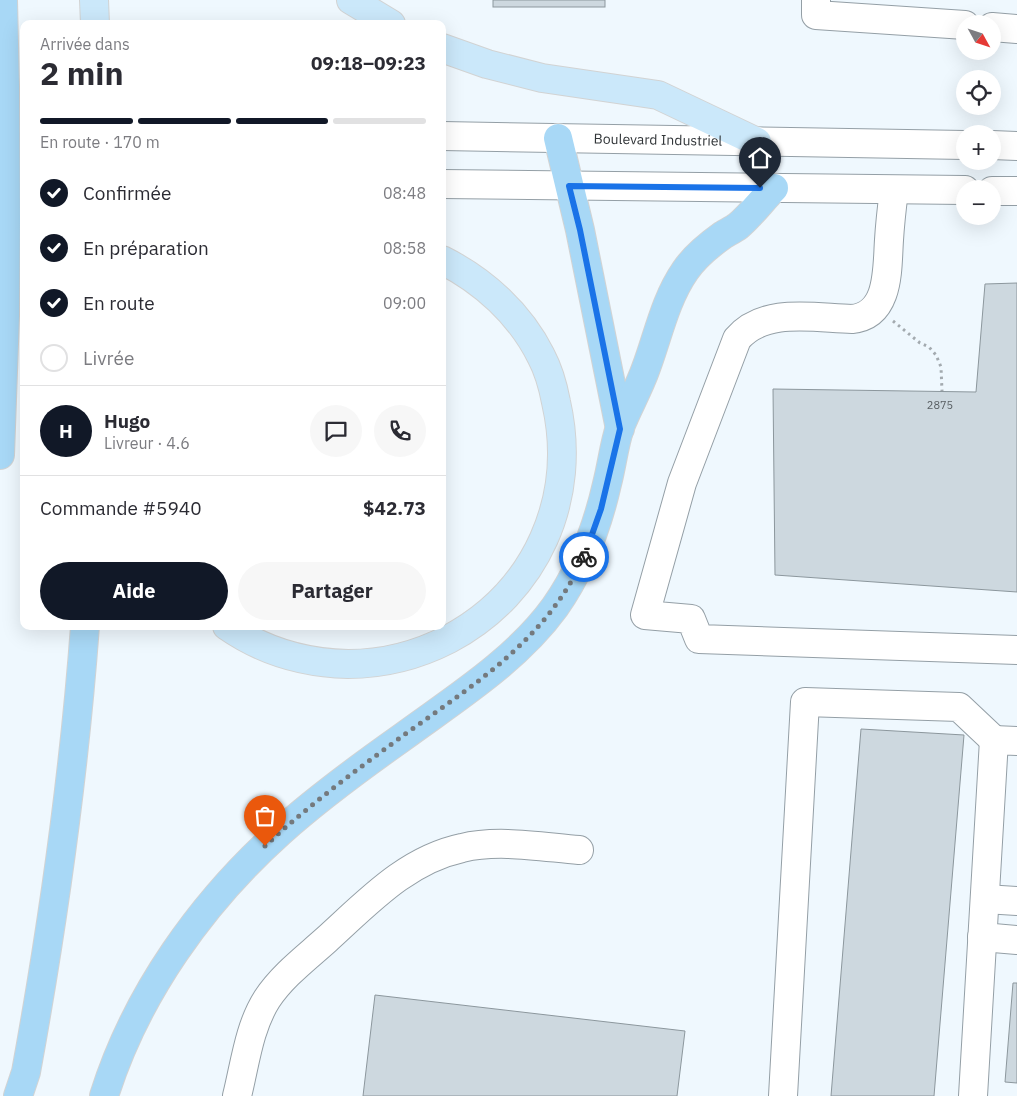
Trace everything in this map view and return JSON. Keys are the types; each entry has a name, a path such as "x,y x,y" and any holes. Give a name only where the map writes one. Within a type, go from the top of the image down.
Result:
{"highway":[{"path":"0,455 6,219 3,0"},
{"path":"558,138 580,230 620,429"},
{"path":"104,1096 128,1036 155,984 188,934 232,879 300,815 507,658 552,611 578,568 595,528 620,429 646,370 674,290 685,271 704,250 737,227 774,188"},
{"path":"18,1096 26,1072 55,897 73,763 85,630"}],"main road":[{"path":"94,0 96,20"},
{"path":"351,0 384,20"},
{"path":"446,49 487,64 542,78 658,95 757,142"},
{"path":"233,630 252,642 271,650 312,661 359,664 401,657 442,643 478,621 510,592 533,559 550,522 561,485 563,466 561,426 549,373 534,342 517,319 498,299 468,275 446,262"}],"street":[{"path":"816,0 816,15 956,24"},
{"path":"1001,28 1017,29"},
{"path":"0,129 20,129"},
{"name":"Boulevard Industriel","path":"446,136 956,145"},
{"path":"1001,145 1017,146"},
{"path":"0,177 20,177"},
{"path":"446,184 956,190"},
{"path":"894,190 885,288 876,307 869,314 861,318 773,318 750,327 737,339 682,483 645,615 691,619 699,639 1017,650"},
{"path":"1001,191 1017,191"},
{"path":"782,1096 805,702 959,707 1006,740 985,899 973,1096"},
{"path":"238,1096 254,1028 268,998 292,970 388,884 410,869 428,860 462,848 500,844 579,850"},
{"path":"985,899 1017,901"},
{"path":"982,937 1017,940"}],"path":[{"path":"876,307 920,343 929,347 936,355 940,367 942,391"}],"building":[{"path":"493,0 605,0 605,7 493,7"},
{"path":"1017,283 1017,592 775,575 773,389 976,392 985,284"},
{"path":"861,729 964,735 934,1096 831,1096"},
{"path":"1013,983 1017,983 1017,1083 1005,1082"},
{"path":"375,995 685,1031 677,1096 363,1096"}],"way so far":[{"path":"265,846 300,815 356,771 517,649 544,622 556,606 584,557"}],"route":[{"path":"584,557 601,509 620,429 580,230 569,186 760,188"}]}
